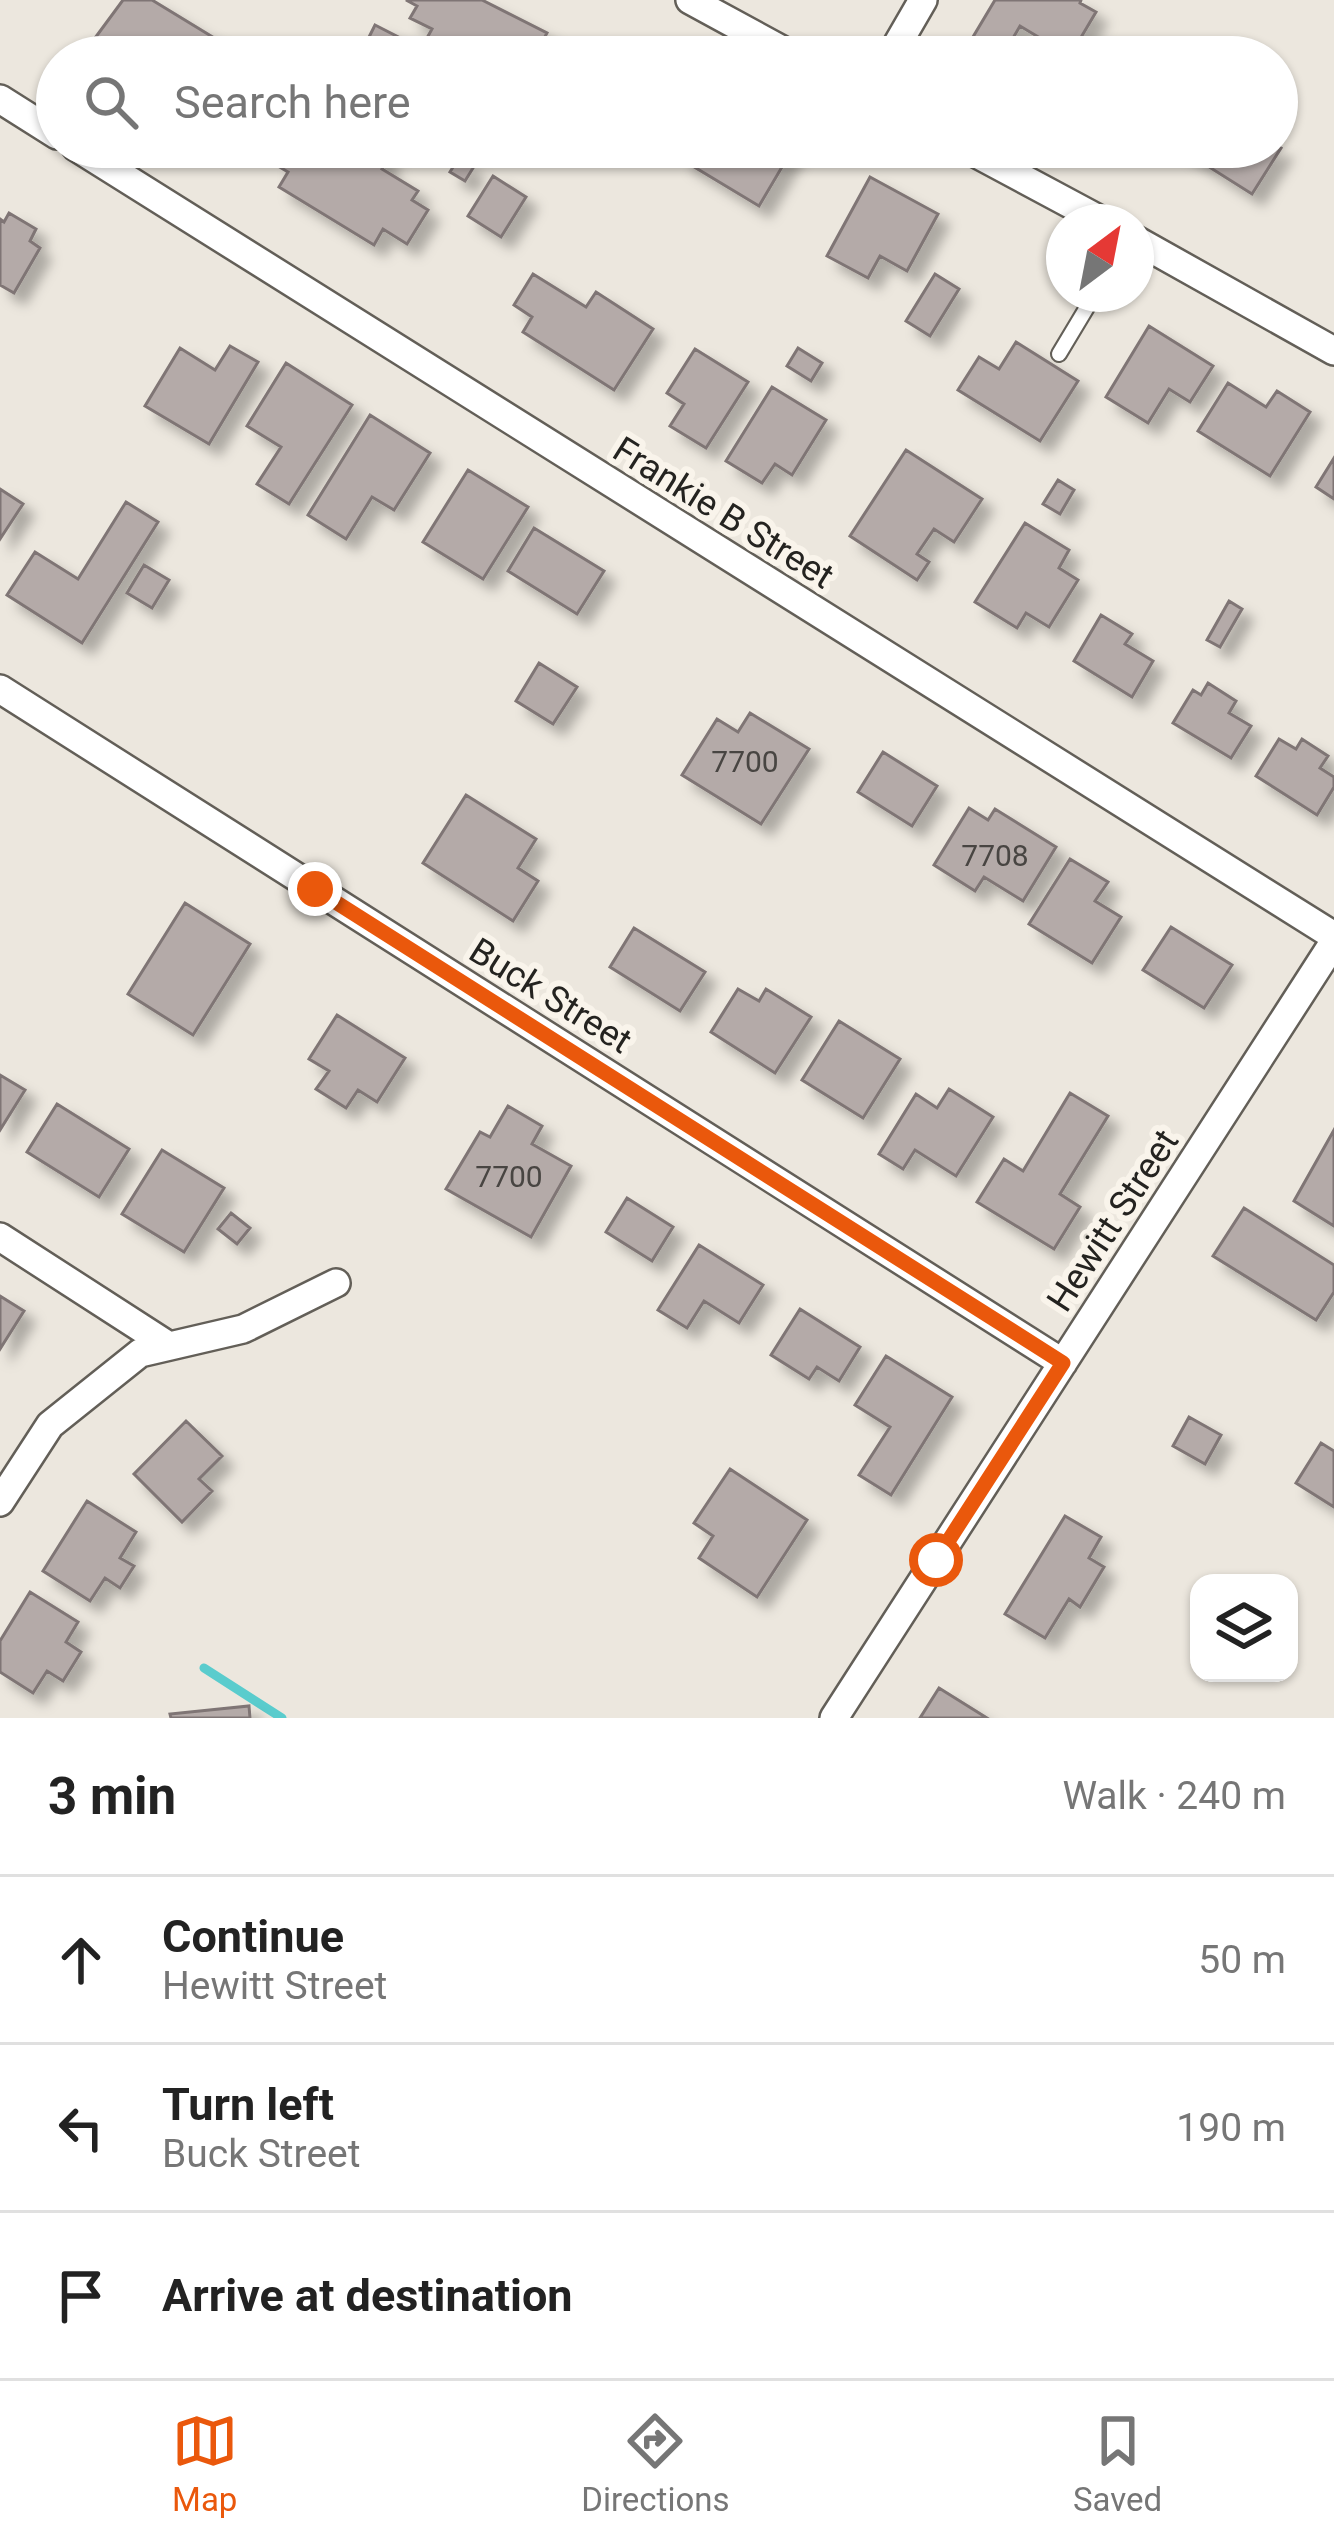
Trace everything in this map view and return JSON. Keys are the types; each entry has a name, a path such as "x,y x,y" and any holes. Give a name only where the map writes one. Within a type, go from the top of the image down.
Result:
{"street":[{"path":"689,0 756,36"},
{"path":"902,36 923,0"},
{"path":"0,100 36,122"},
{"name":"Frankie B Street","path":"109,168 1334,939"},
{"path":"1003,168 1070,204"},
{"path":"1154,250 1334,351"},
{"name":"Buck Street","path":"0,689 1063,1363"},
{"name":"Hewitt Street","path":"834,1718 1334,939"},
{"path":"0,1237 169,1346"},
{"path":"0,1502 50,1425 140,1354 243,1329 336,1283"}],"lane":[{"path":"1059,353 1085,312"}],"building":[{"path":"123,0 152,0 211,36 96,36"},
{"path":"406,0 482,0 547,33 428,36 432,29 410,18 417,6"},
{"path":"995,0 1081,0 1096,12 1082,36 1037,36 1020,26 1014,36 974,36"},
{"path":"375,25 396,36 370,36"},
{"path":"281,168 383,168 418,191 412,200 428,210 407,244 383,229 374,245 279,187 288,172"},
{"path":"452,168 473,168 465,181 450,172"},
{"path":"696,168 781,168 759,206"},
{"path":"1211,168 1268,168 1252,194"},
{"path":"493,176 526,197 501,237 468,216"},
{"path":"870,177 938,214 907,271 880,256 868,278 827,256"},
{"path":"9,213 36,229 30,241 40,248 14,293 0,285 0,219 4,222"},
{"path":"533,274 586,307 596,292 653,329 614,390 523,332 532,317 514,305"},
{"path":"935,274 959,289 930,336 906,321"},
{"path":"1149,326 1213,366 1190,402 1169,389 1148,423 1106,397"},
{"path":"1016,342 1078,381 1040,441 958,390 979,357 999,369"},
{"path":"230,346 258,362 209,444 145,406 180,348 215,370"},
{"path":"798,348 822,363 811,381 787,366"},
{"path":"695,349 748,382 706,448 670,426 684,404 667,393"},
{"path":"286,363 352,405 289,504 257,484 281,447 247,426"},
{"path":"1228,383 1266,407 1277,391 1310,412 1270,476 1198,431"},
{"path":"772,387 826,420 792,475 775,464 762,483 726,461"},
{"path":"370,415 430,453 394,510 372,497 346,539 308,515"},
{"path":"906,450 982,499 954,542 934,529 917,554 929,562 917,580 850,536"},
{"path":"1334,458 1334,499 1316,487"},
{"path":"468,470 528,507 483,579 423,542"},
{"path":"1058,480 1074,490 1060,514 1043,504"},
{"path":"0,489 23,504 0,539"},
{"path":"126,502 158,522 82,643 7,595 35,552 78,579"},
{"path":"1025,523 1069,550 1059,568 1078,580 1049,627 1026,613 1017,628 975,602"},
{"path":"534,528 604,571 577,614 508,571"},
{"path":"144,565 169,580 152,608 127,593"},
{"path":"1229,601 1242,609 1220,647 1207,640"},
{"path":"1101,615 1132,634 1125,644 1153,661 1132,697 1074,661"},
{"path":"539,663 577,687 553,724 516,701"},
{"path":"1208,683 1236,701 1229,713 1251,726 1231,758 1173,723 1193,690 1201,695"},
{"path":"750,713 809,749 761,824 682,775 717,719 738,732"},
{"path":"1279,739 1296,749 1302,739 1328,756 1320,768 1334,777 1334,787 1317,815 1256,776"},
{"path":"883,752 937,786 912,826 858,792"},
{"path":"466,795 536,839 518,868 538,881 513,921 423,863"},
{"path":"969,808 988,820 995,809 1056,847 1023,901 984,877 975,891 934,865"},
{"path":"1070,859 1108,882 1095,901 1121,917 1092,963 1029,924"},
{"path":"185,903 250,944 193,1035 128,994"},
{"path":"1171,927 1232,965 1204,1008 1143,970"},
{"path":"634,928 705,972 680,1011 610,967"},
{"path":"738,989 759,1001 766,989 811,1017 775,1073 711,1032"},
{"path":"337,1015 405,1058 377,1102 358,1090 346,1108 316,1089 329,1071 309,1059"},
{"path":"839,1021 900,1059 863,1118 802,1080"},
{"path":"0,1075 25,1090 0,1130"},
{"path":"949,1089 993,1117 956,1176 915,1150 903,1169 879,1154 916,1094 937,1108"},
{"path":"1070,1093 1108,1116 1060,1194 1080,1207 1054,1249 977,1202 1004,1159 1023,1171"},
{"path":"57,1104 129,1149 99,1197 27,1152"},
{"path":"508,1106 542,1126 532,1144 571,1166 531,1237 446,1189 480,1132 490,1137"},
{"path":"1334,1130 1334,1226 1294,1201"},
{"path":"162,1150 224,1188 184,1252 122,1214"},
{"path":"627,1198 673,1227 652,1261 606,1232"},
{"path":"1244,1208 1334,1265 1334,1292 1316,1320 1213,1256"},
{"path":"231,1213 250,1228 237,1244 218,1229"},
{"path":"699,1245 763,1285 739,1323 704,1301 687,1328 658,1310"},
{"path":"0,1296 24,1311 0,1349"},
{"path":"800,1309 860,1347 839,1381 817,1367 809,1379 771,1355"},
{"path":"886,1356 952,1397 891,1495 859,1475 890,1427 855,1405"},
{"path":"1189,1417 1221,1435 1205,1464 1173,1446"},
{"path":"186,1421 222,1456 199,1479 212,1491 182,1522 134,1474"},
{"path":"1321,1443 1334,1451 1334,1507 1296,1483"},
{"path":"730,1469 807,1520 757,1597 699,1558 713,1536 694,1523"},
{"path":"87,1501 136,1532 120,1558 134,1566 120,1588 105,1578 90,1601 43,1571"},
{"path":"1065,1516 1101,1537 1089,1558 1104,1567 1080,1607 1069,1599 1045,1638 1005,1614"},
{"path":"30,1592 78,1622 66,1642 81,1652 63,1681 47,1671 33,1693 0,1672 0,1641"},
{"path":"939,1688 987,1718 920,1718"},
{"path":"249,1706 250,1718 171,1718 170,1714"}],"waterway":[{"path":"204,1668 282,1718"}],"route":[{"path":"315,889 1063,1363 936,1560"}]}
